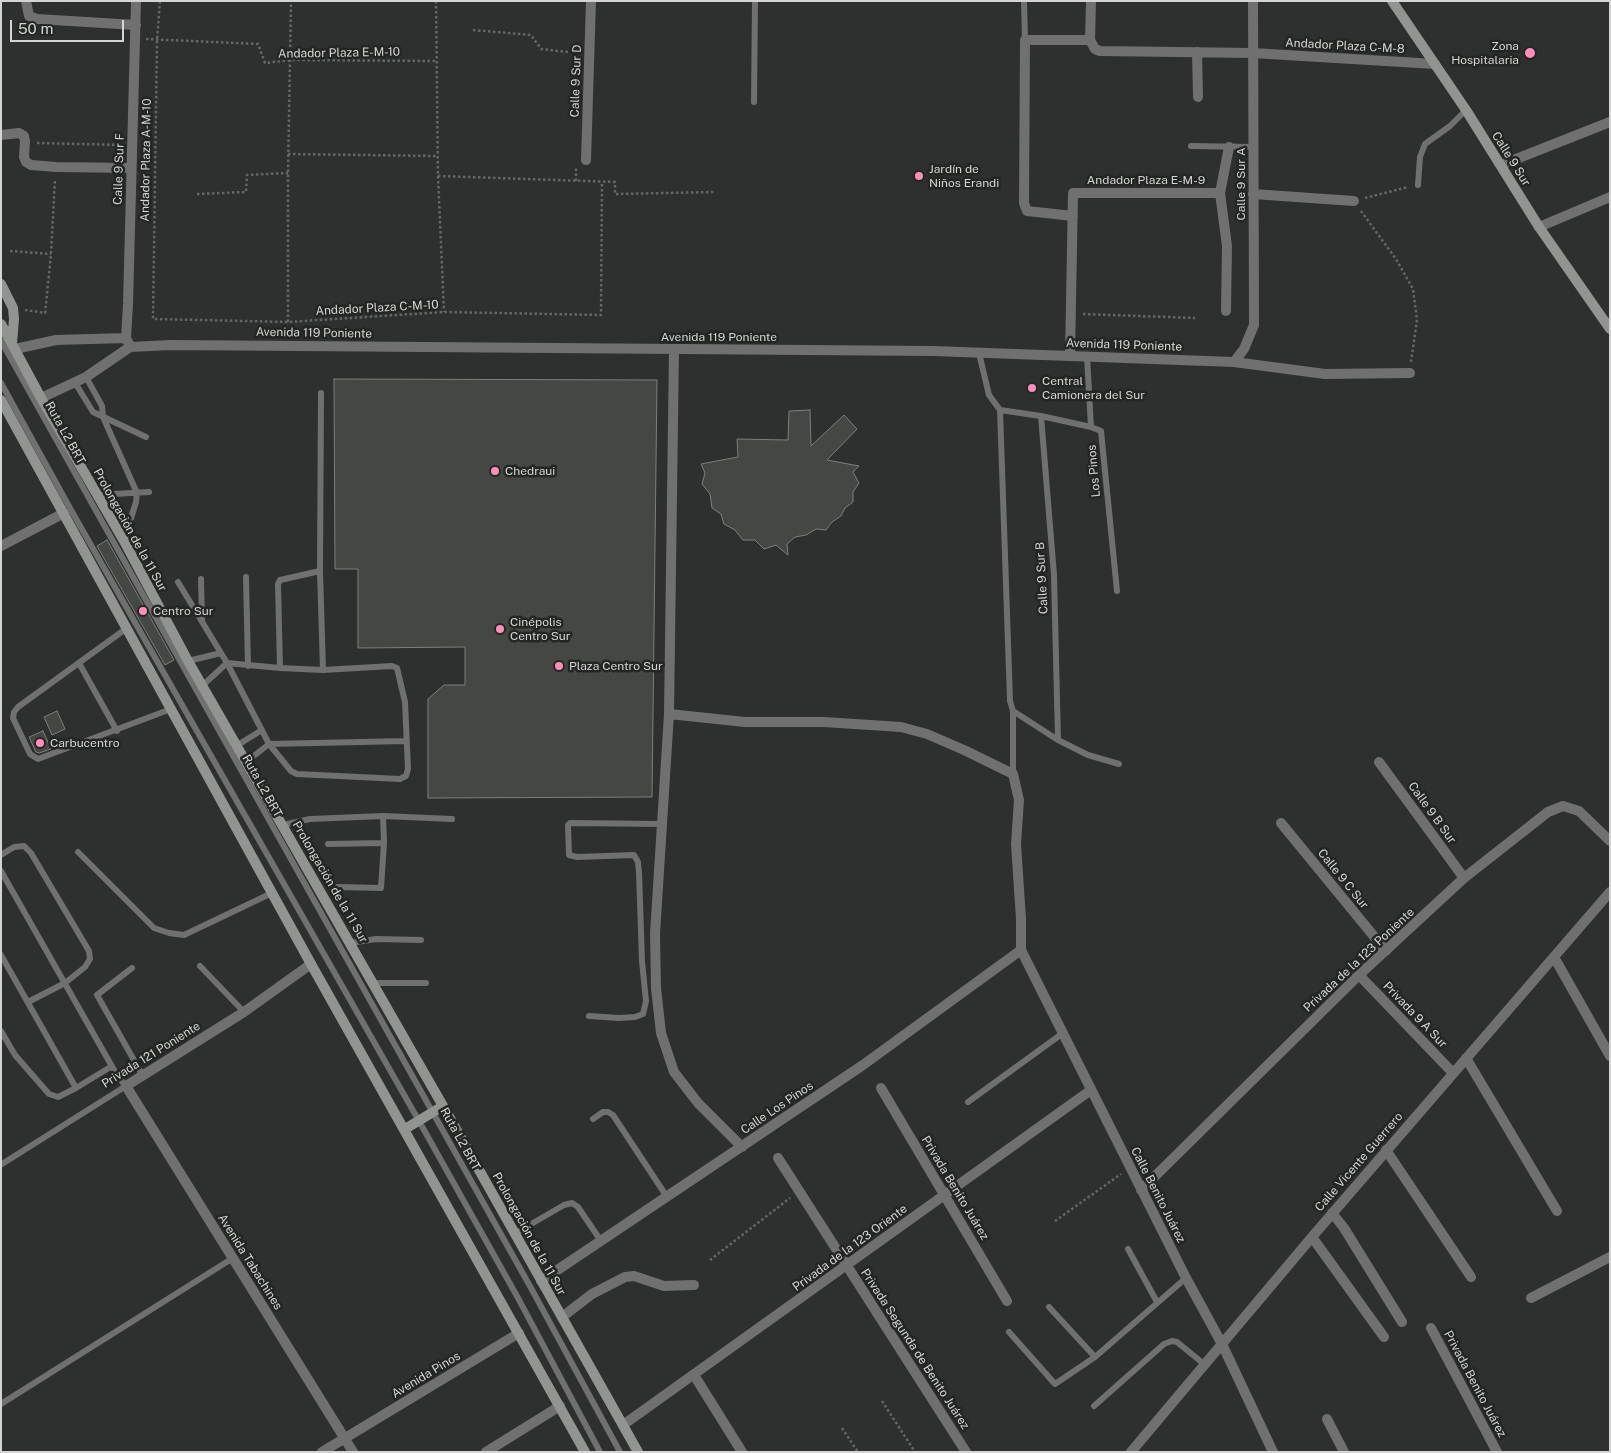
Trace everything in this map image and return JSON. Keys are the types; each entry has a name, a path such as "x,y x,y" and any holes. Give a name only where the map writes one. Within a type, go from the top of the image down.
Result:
{"main road":[{"name":"Calle 9 Sur","path":"1392,1 1466,110 1539,227 1610,329"},
{"path":"1,284 12,308 14,346"},
{"name":"Prolongación de la 11 Sur","path":"1,324 41,398 124,541 236,746 373,983 638,1452"},
{"path":"1,400 6,419 64,513 311,964 585,1452"},
{"path":"405,1129 443,1106"}],"street":[{"path":"26,1 29,16 37,19 136,25"},
{"name":"Calle 9 Sur F","path":"128,343 136,1"},
{"name":"Calle 9 Sur D","path":"586,160 591,1"},
{"path":"1070,356 1073,216 1027,211 1024,203 1025,40 1090,40 1091,1"},
{"name":"Calle 9 Sur A","path":"1234,362 1244,349 1254,325 1253,1"},
{"name":"Andador Plaza C-M-8","path":"1090,40 1095,49 1100,51 1253,53 1435,64"},
{"path":"1197,52 1198,97"},
{"path":"1501,165 1610,122"},
{"path":"1,135 19,134 24,136 26,143 24,157 26,162 32,165 131,168"},
{"path":"1226,311 1227,246 1220,193 1229,147"},
{"name":"Andador Plaza E-M-9","path":"1073,216 1072,193 1220,193"},
{"path":"1253,194 1354,201"},
{"path":"1539,227 1610,197"},
{"name":"Avenida 119 Poniente","path":"14,346 56,340 181,345 923,351 1234,362 1325,374 1410,373"},
{"path":"41,398 86,377 128,343"},
{"path":"674,349 669,714 655,934 656,988 661,1033 674,1072 698,1103 742,1146"},
{"path":"1,546 64,513"},
{"path":"669,714 745,722 824,722 901,727 926,734 1013,774 1019,800 1016,844 1021,919 1020,950"},
{"name":"Calle 9 B Sur","path":"1379,762 1464,878"},
{"name":"Privada de la 123 Poniente","path":"1141,1190 1359,975 1464,878 1548,812 1563,806 1579,811 1610,841"},
{"name":"Calle 9 C Sur","path":"1281,822 1386,951"},
{"name":"Calle Vicente Guerrero","path":"1131,1452 1332,1213 1610,892"},
{"name":"Calle Benito Juárez","path":"1020,950 1186,1278 1222,1344 1273,1452"},
{"name":"Calle Los Pinos","path":"541,1281 863,1066 1020,950"},
{"path":"1554,957 1610,1056"},
{"name":"Privada 121 Poniente","path":"126,1086 244,1012 311,964"},
{"name":"Privada 9 A Sur","path":"1359,975 1453,1073"},
{"path":"1466,1058 1557,1212"},
{"name":"Avenida Tabachines","path":"126,1086 353,1452"},
{"name":"Privada Benito Juárez","path":"881,1088 1007,1301"},
{"name":"Privada de la 123 Oriente","path":"623,1426 1091,1090"},
{"path":"1386,1150 1470,1277"},
{"name":"Privada Segunda de Benito Juárez","path":"778,1158 966,1452"},
{"path":"1332,1213 1344,1228 1402,1322"},
{"path":"1312,1237 1384,1337"},
{"path":"1531,1298 1610,1257"},
{"path":"562,1317 592,1294 625,1277 634,1276 664,1286 694,1285"},
{"name":"Privada Benito Juárez","path":"1431,1328 1498,1452"},
{"name":"Avenida Pinos","path":"322,1452 519,1333"},
{"path":"694,1375 742,1452"},
{"path":"486,1452 560,1406"},
{"path":"1327,1419 1344,1452"}],"lane":[{"path":"754,102 755,1"},
{"path":"1024,1 1025,40"},
{"path":"1418,184 1420,157 1425,144 1450,126 1466,110"},
{"path":"1191,146 1253,148"},
{"name":"Ruta L2 BRT","path":"1,341 620,1452"},
{"path":"978,353 989,395 1000,410 1010,701 1013,711 1013,774"},
{"name":"Los Pinos","path":"1087,356 1091,427 1102,431 1117,592"},
{"path":"86,377 102,406 103,417 137,493 124,541"},
{"path":"74,381 94,412 146,437"},
{"path":"1,383 71,510 419,1121 518,1298 600,1452"},
{"path":"321,393 320,571 323,670"},
{"path":"1000,410 1041,416 1091,427"},
{"name":"Calle 9 Sur B","path":"1041,416 1054,575 1058,740"},
{"path":"96,495 149,492"},
{"path":"280,668 278,584 280,580 320,571"},
{"path":"246,577 248,666"},
{"path":"201,579 202,622"},
{"path":"178,582 227,663 269,744 291,772 297,774 400,779 406,776 408,769 405,702 397,668 392,666 323,670 227,663"},
{"path":"127,628 14,712 13,718 30,754 38,759 171,710"},
{"path":"188,661 221,654"},
{"path":"79,663 117,730"},
{"path":"203,685 227,663"},
{"path":"1013,711 1058,740 1088,755 1120,764"},
{"path":"236,746 262,730"},
{"path":"246,762 269,744 406,741"},
{"path":"338,888 381,888 384,844 383,816"},
{"path":"283,825 310,819 383,816 452,819"},
{"path":"589,1016 619,1018 635,1017 643,1014 646,1001 642,961 638,862 634,855 577,857 569,855 568,824 662,824"},
{"path":"328,844 384,844"},
{"path":"1,855 14,847 24,846 31,853 89,951 90,959 85,967 65,983 28,1002"},
{"path":"78,852 154,928 169,933 184,935 272,893"},
{"path":"1,871 118,1077 126,1086"},
{"path":"350,943 376,939 422,940"},
{"path":"1,955 76,1088"},
{"path":"200,966 244,1012"},
{"path":"132,968 97,995 143,1076"},
{"path":"373,983 426,983"},
{"path":"1,1031 15,1054 48,1094 58,1097 112,1066"},
{"path":"968,1102 1063,1033"},
{"name":"Privada 121 Poniente","path":"2,1164 126,1086"},
{"path":"593,1119 603,1112 613,1115 667,1197"},
{"path":"514,1234 564,1205 572,1203 578,1207 601,1241"},
{"path":"1128,1249 1158,1302"},
{"path":"1,1404 233,1258"},
{"path":"1009,1332 1054,1384 1096,1356 1186,1278"},
{"path":"1049,1307 1096,1356"},
{"path":"1094,1406 1164,1344 1172,1340 1178,1342 1204,1364"}],"path":[{"name":"Andador Plaza A-M-10","path":"153,319 157,40 160,1"},
{"path":"288,322 288,154 292,1"},
{"path":"436,1 437,156 444,312"},
{"path":"473,30 531,35 541,49 577,53"},
{"name":"Andador Plaza E-M-10","path":"136,39 258,44 266,63 290,60 436,61"},
{"path":"26,143 133,146"},
{"path":"288,154 437,156"},
{"path":"12,308 45,313 51,254 56,167"},
{"path":"197,194 246,192 247,175 288,173"},
{"path":"438,176 615,182 615,194 715,192"},
{"name":"Andador Plaza C-M-10","path":"153,319 288,322 444,312 601,315 602,182"},
{"path":"1410,373 1417,320 1413,289 1396,259 1354,201 1418,184"},
{"path":"10,251 51,254"},
{"path":"1071,314 1195,318"},
{"path":"1055,1221 1130,1167"},
{"path":"710,1260 799,1191"},
{"path":"882,1401 915,1452"},
{"path":"842,1428 858,1452"}],"building":[{"path":"334,379 657,380 652,797 428,798 428,699 444,685 465,685 465,647 358,648 358,569 335,569"},
{"path":"810,410 811,446 844,415 857,429 827,460 859,466 853,472 859,483 853,492 853,502 845,508 841,516 832,522 826,530 816,529 806,535 795,537 787,544 788,555 776,545 764,549 755,540 743,540 735,530 724,524 721,514 712,508 710,494 702,484 705,473 701,464 738,457 737,439 788,440 789,411"},
{"path":"107,540 174,660 165,665 97,546"},
{"name":"Carbucentro","path":"57,711 65,729 52,735 44,717"},
{"name":"Carbucentro","path":"43,731 51,749 39,753 36,752 29,737"}],"place":[{"name":"Zona Hospitalaria","path":"1530,53"},
{"name":"Jardín de Niños Erandi","path":"919,176"},
{"name":"Central Camionera del Sur","path":"1032,388"},
{"name":"Chedraui","path":"495,471"},
{"name":"Centro Sur","path":"143,611"},
{"name":"Cinépolis Centro Sur","path":"500,629"},
{"name":"Plaza Centro Sur","path":"559,666"},
{"name":"Carbucentro","path":"40,743"}]}
